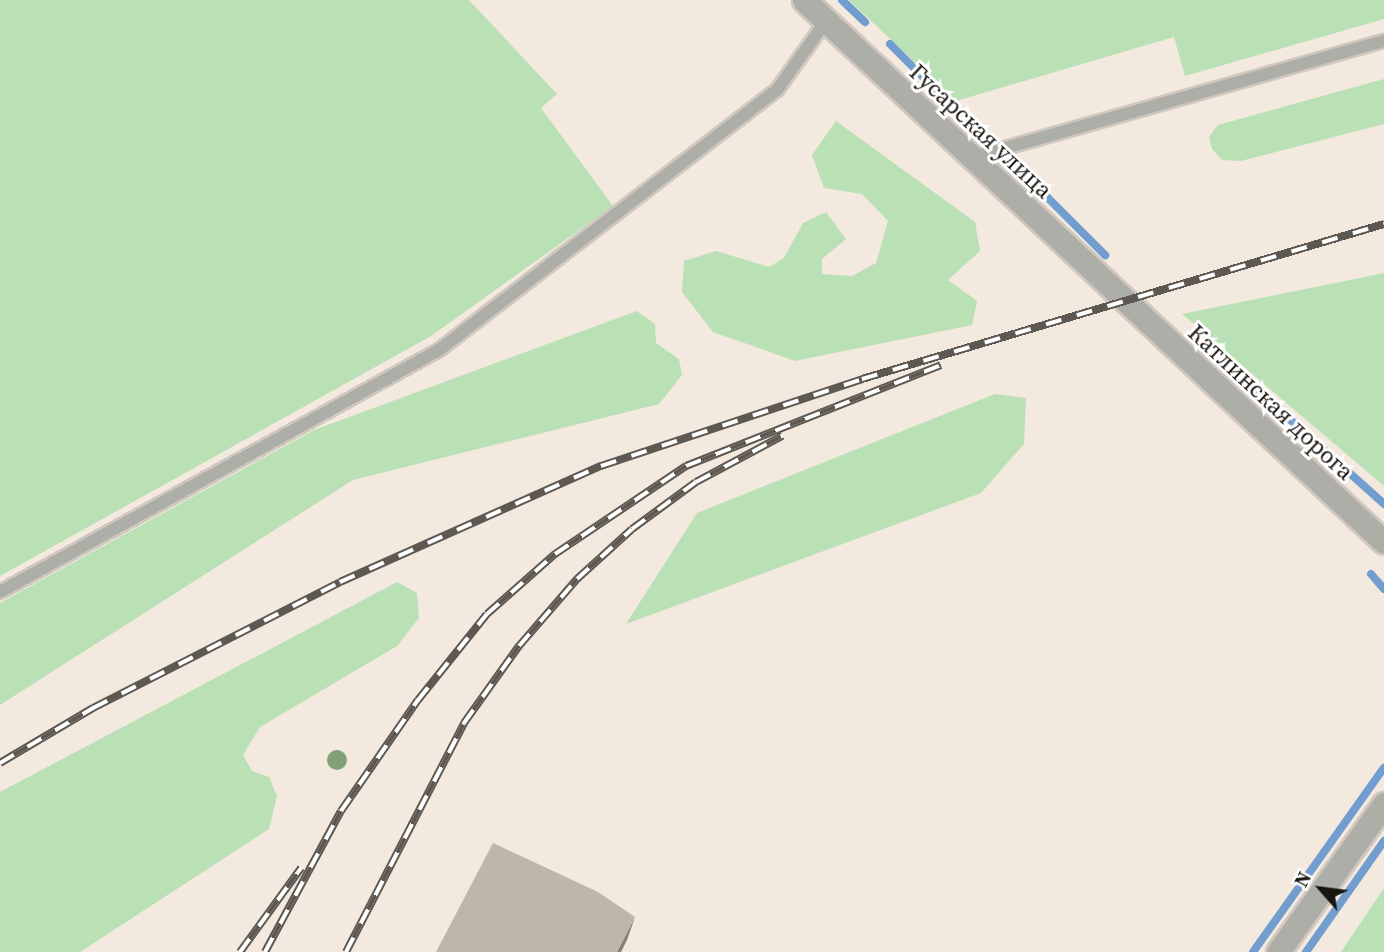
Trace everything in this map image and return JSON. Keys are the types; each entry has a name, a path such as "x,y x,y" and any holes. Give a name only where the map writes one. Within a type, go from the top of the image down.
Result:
{"street":[{"name":"Гусарская улица","path":"804,0 1122,300"},
{"name":"Катлинская дорога","path":"1122,300 1384,542"},
{"path":"1278,952 1384,804"}],"lane":[{"path":"0,592 439,350 777,90 827,21"},
{"path":"970,158 1384,41"}],"green space":[{"path":"0,0 469,0 557,94 541,108 613,206 431,336 0,576"},
{"path":"849,0 1384,0 1384,19 1185,76 1174,37 956,101"},
{"path":"1384,79 1384,124 1241,161 1222,160 1212,149 1209,137 1218,125"},
{"path":"836,121 975,222 980,251 948,280 977,301 972,325 795,361 713,332 682,292 684,261 716,251 769,267 784,258 803,223 826,212 846,239 822,259 822,274 852,276 876,263 888,221 862,194 824,188 812,155"},
{"path":"1384,273 1384,486 1182,314"},
{"path":"637,311 655,324 656,343 679,359 682,375 659,404 353,480 0,705 0,603 314,430"},
{"path":"995,394 1026,398 1024,444 981,493 626,624 697,513"},
{"path":"397,582 417,593 419,618 397,646 260,727 243,755 252,771 269,777 277,796 269,829 80,952 0,952 0,792"},
{"path":"1384,888 1384,952 1341,952"}],"building":[{"path":"493,843 598,892 635,917 617,952 436,952"}],"waterway":[{"path":"842,0 865,22"},
{"path":"890,44 936,90"},
{"path":"1024,174 1105,255"},
{"path":"1236,371 1384,504"},
{"path":"1371,574 1384,589"},
{"path":"1253,952 1384,768"},
{"path":"1306,952 1384,841"}],"railway":[{"path":"0,763 93,708 340,582 601,466 862,379 1384,224"},
{"path":"265,952 341,811 418,700 487,614 555,554 686,466 941,365"},
{"path":"346,952 464,723 519,646 577,579 632,529 696,482 782,436"},
{"path":"240,952 301,868"}]}
